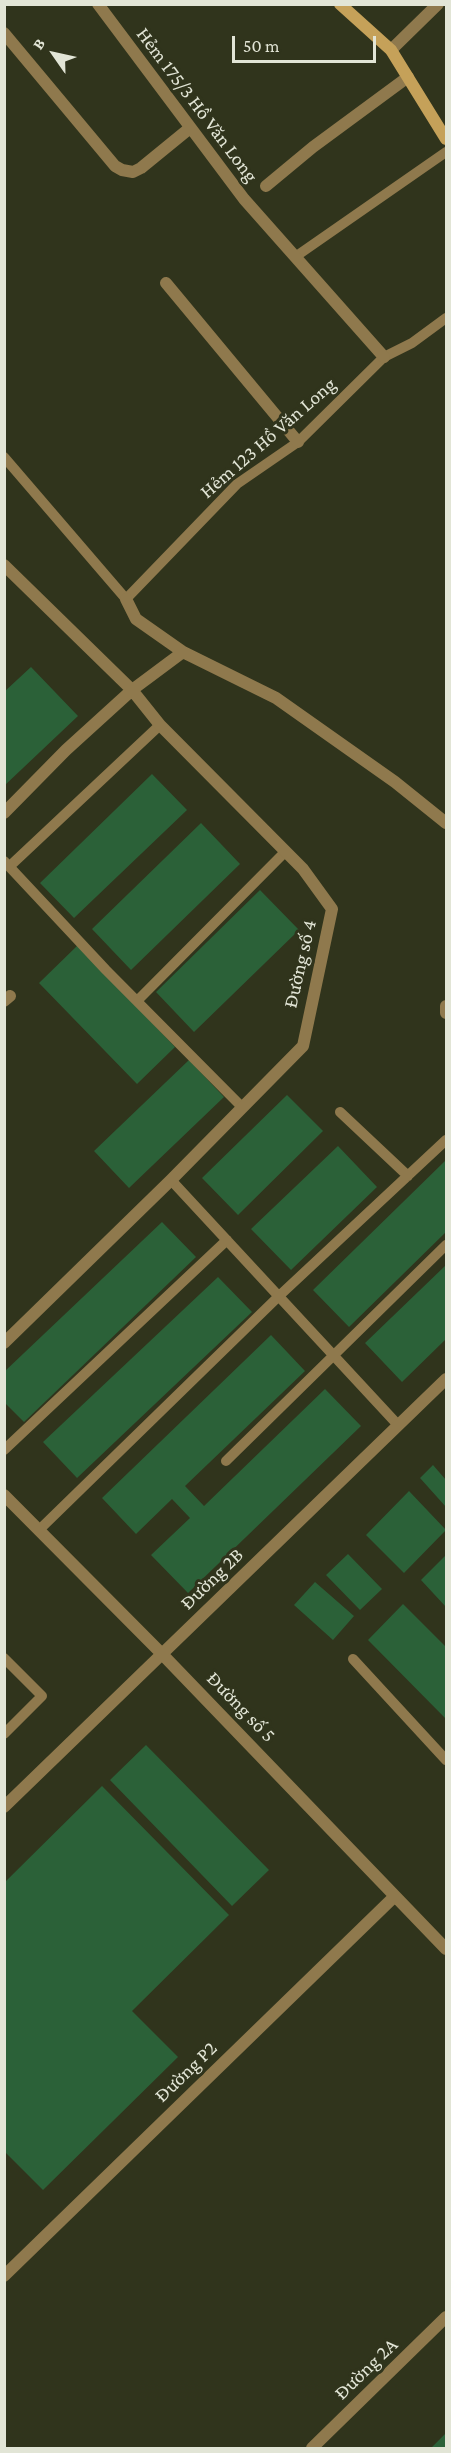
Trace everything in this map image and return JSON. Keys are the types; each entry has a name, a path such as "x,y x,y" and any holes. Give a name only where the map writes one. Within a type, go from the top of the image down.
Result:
{"street":[{"name":"Hẻm 175/3 Hồ Văn Long","path":"98,4 244,200 384,357"},
{"path":"340,4 391,50 447,139"},
{"path":"391,50 438,4"},
{"path":"4,33 115,166 122,170 133,172 141,168 190,128"},
{"path":"266,186 313,147 408,77"},
{"path":"166,282 298,442"},
{"name":"Đường số 4","path":"4,565 132,690 160,724 303,869 332,909 303,1046 171,1180 4,1342"},
{"path":"126,599 136,619 183,652 276,698 395,782 447,823"},
{"path":"4,813 66,750 132,690 183,652"},
{"path":"447,1006 447,1013"},
{"name":"Đường 2B","path":"4,1808 447,1379"},
{"name":"Đường số 5","path":"4,1495 163,1654 447,1949"},
{"name":"Đường P2","path":"4,2276 395,1896"},
{"name":"Đường 2A","path":"312,2448 447,2317"}],"lane":[{"path":"295,257 447,152"},
{"name":"Hẻm 123 Hồ Văn Long","path":"126,599 237,484 298,442 384,357 412,343 447,318"},
{"path":"4,457 126,599"},
{"path":"160,724 8,863 106,970 242,1107"},
{"path":"138,1000 285,852"},
{"path":"340,1112 408,1176"},
{"path":"39,1530 279,1296 447,1140"},
{"path":"171,1180 398,1425"},
{"path":"4,1450 226,1240"},
{"path":"226,1461 447,1245"},
{"path":"4,1658 42,1696 4,1734"},
{"path":"352,1659 447,1760"}],"building":[{"path":"31,667 78,716 4,786 4,692"},
{"path":"152,774 187,810 74,918 40,883"},
{"path":"201,823 240,864 131,970 92,929"},
{"path":"260,890 299,930 194,1032 156,992"},
{"path":"78,945 175,1047 137,1084 39,983"},
{"path":"189,1060 224,1097 129,1188 94,1151"},
{"path":"287,1095 323,1131 238,1215 202,1178"},
{"path":"338,1146 377,1187 291,1270 251,1229"},
{"path":"446,1160 446,1232 349,1327 313,1290"},
{"path":"162,1222 196,1257 24,1422 4,1402 4,1372"},
{"path":"446,1265 446,1339 402,1382 365,1343"},
{"path":"218,1277 252,1312 77,1478 43,1442"},
{"path":"271,1335 305,1371 185,1486 204,1506 325,1389 361,1426 188,1593 151,1555 190,1518 172,1499 136,1534 102,1498"},
{"path":"433,1465 446,1480 446,1507 420,1478"},
{"path":"409,1491 446,1530 404,1573 366,1535"},
{"path":"348,1554 382,1589 360,1610 326,1575"},
{"path":"446,1555 446,1607 421,1580"},
{"path":"315,1582 354,1616 333,1640 294,1605"},
{"path":"403,1604 446,1647 446,1719 368,1640"},
{"path":"146,1745 269,1870 232,1906 110,1780"},
{"path":"102,1786 229,1915 132,2011 178,2057 43,2190 4,2151 4,1883"},
{"path":"446,2433 446,2448 431,2448"}]}
